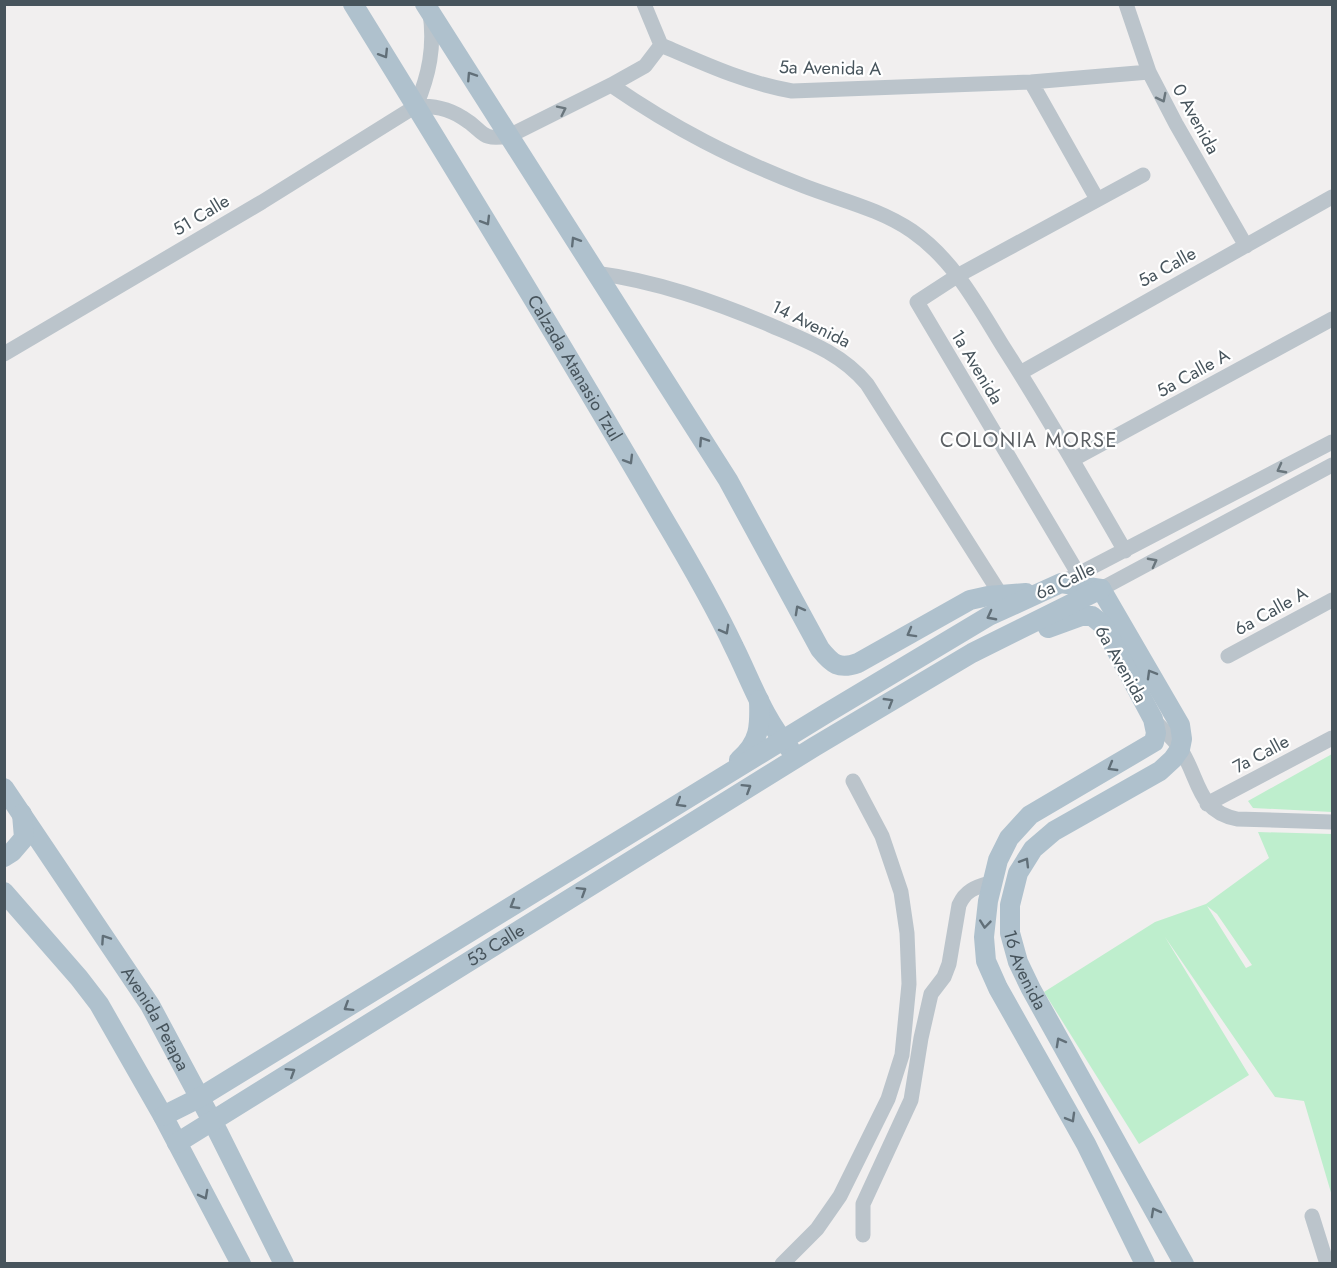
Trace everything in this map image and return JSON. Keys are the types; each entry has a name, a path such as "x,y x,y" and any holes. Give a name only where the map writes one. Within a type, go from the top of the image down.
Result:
{"main road":[{"name":"Calzada Atanasio Tzul","path":"353,4 663,517 733,644 759,700 782,740 806,752"},
{"path":"427,8 728,480 820,649 829,660 838,666 848,667 858,663 970,600 980,597 1061,583 1101,590"},
{"name":"6a Calle","path":"802,729 989,616 1061,583"},
{"name":"6a Calle","path":"806,752 972,653 1101,590"},
{"name":"6a Avenida","path":"1101,590 1180,725 1180,749"},
{"name":"6a Avenida","path":"972,653 984,658 1054,625 1081,616 1092,616 1103,625 1154,726"},
{"path":"711,784 745,754 757,739 760,719 759,700"},
{"name":"16 Avenida","path":"1145,1263 1086,1144 998,988 986,962 984,937 988,901 998,860 1009,838 1030,814 1154,742 1154,726"},
{"name":"53 Calle","path":"163,1116 199,1098 802,729"},
{"name":"16 Avenida","path":"1180,749 1160,771 1054,831 1033,849 1018,873 1010,905 1010,933 1018,962 1031,989 1184,1263"},
{"name":"53 Calle","path":"177,1143 806,752"},
{"name":"Avenida Petapa","path":"4,788 150,1005 284,1263"},
{"path":"4,857 12,852 24,838 22,814"},
{"path":"4,892 79,978 107,1018 163,1116 241,1263"}],"street":[{"path":"427,8 432,27 432,55 428,78 416,106 435,106 448,111 464,118 480,132 492,138 509,136 645,66 661,45 644,4"},
{"name":"0 Avenida","path":"1126,4 1149,72 1246,246"},
{"name":"5a Avenida A","path":"661,45 735,77 763,86 792,91 1031,82 1149,72"},
{"path":"1031,82 1097,200"},
{"path":"611,85 664,121 735,158 879,213 910,230 932,246 957,276 1020,373 1125,551"},
{"name":"51 Calle","path":"4,354 262,202 416,106"},
{"path":"957,276 1143,175"},
{"name":"5a Calle","path":"1020,373 1332,196"},
{"name":"14 Avenida","path":"595,273 657,284 733,309 821,346 855,370 867,384 1001,595"},
{"name":"1a Avenida","path":"957,276 917,302 1061,583"},
{"name":"5a Calle A","path":"1072,459 1332,319"},
{"name":"6a Calle","path":"1061,583 1332,442"},
{"name":"6a Calle","path":"1101,590 1332,465"},
{"name":"6a Calle A","path":"1228,656 1332,600"},
{"path":"1154,726 1180,749 1207,804 1224,817 1332,822"},
{"name":"7a Calle","path":"1207,804 1332,738"},
{"path":"782,1263 817,1229 840,1196 888,1099 902,1055 909,984 907,933 900,892 882,836 853,781"},
{"path":"863,1235 863,1204 911,1100 931,994 944,977 949,964 959,905 968,891 993,882"},
{"path":"1312,1216 1327,1263"}],"green space":[{"path":"1332,754 1332,812 1253,808 1248,801"},
{"path":"1258,832 1332,834 1332,1196 1304,1101 1275,1097 1165,937 1249,1075 1139,1144 1044,992 1155,922 1206,904 1269,858","holes":["1207,906 1217,914 1252,965 1246,968"]}],"district":[{"name":"COLONIA MORSE","path":"1029,440"}]}
